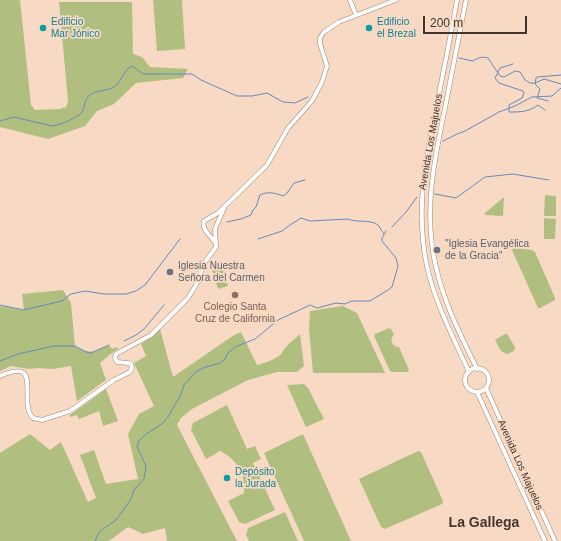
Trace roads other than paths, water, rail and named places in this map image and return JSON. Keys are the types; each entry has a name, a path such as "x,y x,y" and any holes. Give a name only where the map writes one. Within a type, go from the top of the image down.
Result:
{"street":[{"path":"350,0 356,15"},
{"path":"216,244 213,238 204,229 203,224 206,219 210,218 225,206 267,165 288,128 317,94 327,66 320,44 321,35 339,22 396,0"},
{"name":"Avenida Los Majuelos","path":"457,0 422,186 421,215 428,269 438,303 469,372"},
{"name":"Avenida Los Majuelos","path":"466,0 432,176 430,232 434,259 446,301 477,369"},
{"path":"431,134 439,135"},
{"path":"0,376 13,370 20,371 25,375 28,382 27,406 30,415 33,418 42,420 70,411 114,380 130,372 132,368 131,364 128,362 117,362 115,358 116,354 151,335 188,298 197,284 202,266 214,249 216,244 215,230 225,206"},
{"path":"210,218 214,219 217,224"},
{"path":"207,231 212,232 215,230"},
{"path":"477,369 484,371 488,375 489,381 486,388 477,392 470,390 466,385 465,380 469,372 477,369"},
{"name":"Avenida Los Majuelos","path":"486,388 554,541"},
{"name":"Avenida Los Majuelos","path":"477,392 545,541"}],"waterway":[{"path":"459,58 473,61 484,57 488,58 500,76 504,77 515,71 520,72 525,80 530,83 535,83 544,79 561,84"},
{"path":"513,64 500,68 495,78 499,83 523,91 524,93 522,98 509,105 509,112 521,112 538,105 545,110"},
{"path":"0,121 14,117 55,126 73,119 82,112 87,98 90,95 117,85 127,70 132,66 143,74 192,74 201,80 237,96 252,96 267,93 283,102 295,103 308,97"},
{"path":"548,101 537,98 540,89 535,84 536,78 561,75"},
{"path":"443,141 532,97 552,96 561,88"},
{"path":"435,194 456,198 485,177 513,174 549,180"},
{"path":"227,222 251,215 256,207 260,195 272,193 283,196 294,183 305,180"},
{"path":"392,227 417,197"},
{"path":"258,239 282,231 301,218 310,221 348,219 371,222 378,225 384,234"},
{"path":"95,541 99,532 116,520 131,499 134,490 144,479 146,466 137,447 139,441 163,423 168,417 181,394 184,385 196,372 203,368 220,363 235,347 255,339 278,320 310,305 317,308 336,303 345,304 352,301 370,301 392,287 398,266 396,258 382,241 386,231"},
{"path":"0,305 24,310 62,301 71,294 85,291 104,294 126,294 136,291 145,285 180,239"},
{"path":"124,341 144,329 164,305"},
{"path":"0,361 18,354 54,346 75,346 91,353 109,345"}],"place":[{"name":"Edificio Mar Jónico","path":"43,28"},
{"name":"Edificio el Brezal","path":"369,28"},
{"name":"\"Iglesia Evangélica de la Gracia\"","path":"437,250"},
{"name":"Iglesia Nuestra Señora del Carmen","path":"170,272"},
{"name":"Colegio Santa Cruz de California","path":"235,295"},
{"name":"Depósito la Jurada","path":"227,478"}],"district":[{"name":"La Gallega","path":"484,523"}]}
